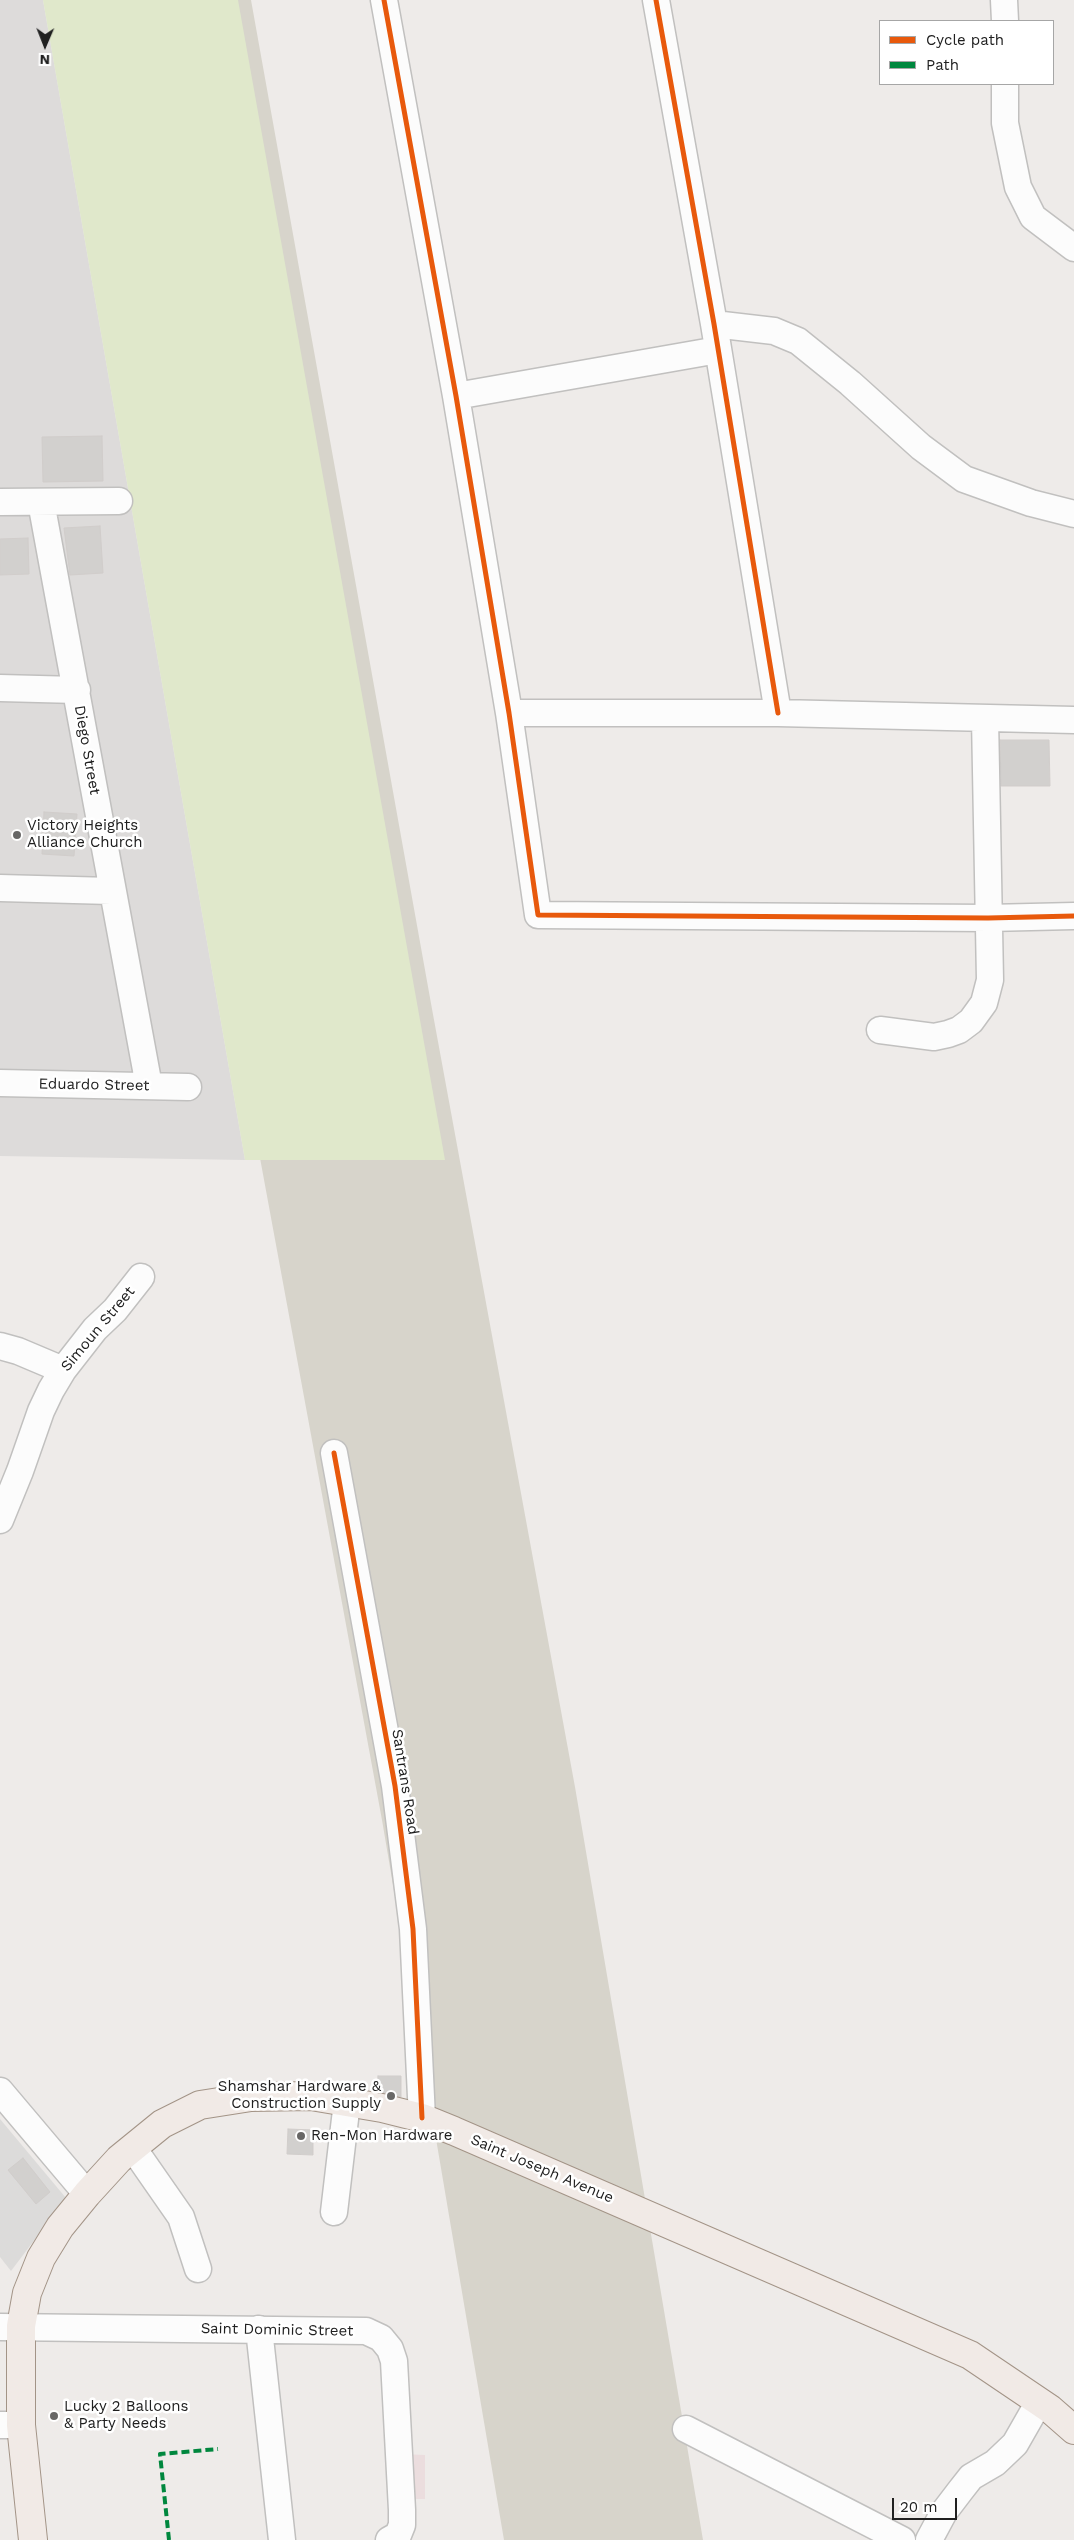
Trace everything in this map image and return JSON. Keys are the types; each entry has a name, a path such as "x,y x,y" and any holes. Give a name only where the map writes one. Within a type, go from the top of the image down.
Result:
{"main road":[{"name":"Saint Joseph Avenue","path":"33,2540 11,2425 10,2326 27,2293 41,2258 60,2227 87,2194 119,2159 162,2124 200,2105 251,2097 311,2096 422,2118 970,2355 1040,2402 1074,2430"}],"street":[{"path":"384,0 456,396 508,713 538,915 988,918 1074,916"},
{"path":"656,0 714,324 778,713"},
{"path":"1004,0 1005,20"},
{"path":"1005,85 1005,123 1018,187 1033,217 1074,248"},
{"path":"714,324 774,331 798,341 850,383 920,447 964,479 1031,503 1074,514"},
{"path":"456,396 718,350"},
{"path":"0,502 119,501"},
{"name":"Diego Street","path":"41,502 77,690 111,891 149,1086"},
{"path":"0,688 77,690"},
{"path":"508,713 778,713 1074,720"},
{"path":"880,1030 934,1037 959,1030 971,1021 984,1003 990,980 985,718"},
{"path":"0,888 111,891"},
{"name":"Eduardo Street","path":"0,1083 188,1087"},
{"name":"Simoun Street","path":"0,1520 20,1472 41,1411 63,1370 95,1329 115,1310 141,1277"},
{"path":"0,1346 18,1351 63,1370"},
{"name":"Santrans Road","path":"334,1453 395,1786 413,1929 422,2118"},
{"path":"0,2091 87,2194"},
{"path":"334,2212 347,2102"},
{"path":"132,2148 181,2217 198,2269"},
{"name":"Saint Dominic Street","path":"10,2326 259,2328 366,2332 381,2338 390,2348 394,2361 402,2510 402,2524 398,2535 390,2540"},
{"path":"259,2328 282,2540"},
{"path":"929,2540 944,2512 971,2477 995,2463 1015,2444 1040,2402"},
{"path":"686,2430 902,2540"}],"shaded area":[{"path":"0,0 43,0 245,1160 0,1156"},
{"path":"52,0 251,0 432,1009 575,1787 703,2540 504,2540 382,1820 239,1044"},
{"path":"0,2119 66,2198 11,2271 0,2257"},
{"path":"402,2454 425,2455 425,2499 404,2499"}],"green space":[{"path":"43,0 238,0 445,1160 245,1160"}],"building":[{"path":"102,436 103,481 43,482 42,437"},
{"path":"100,526 103,573 70,575 64,528"},
{"path":"28,538 29,574 0,575 0,539"},
{"path":"1000,740 1049,740 1050,786 1001,786"},
{"path":"44,812 77,814 74,856 42,854"},
{"path":"378,2076 401,2076 401,2097 377,2091"},
{"path":"288,2129 313,2130 313,2155 287,2154"},
{"path":"23,2158 50,2192 36,2204 8,2170"}],"marked path":[{"path":"169,2540 160,2454 218,2449"}],"cycle path":[{"path":"384,0 456,396 509,713 538,915 988,918 1074,916"},
{"path":"656,0 714,324 778,713"},
{"path":"334,1453 395,1786 413,1929 422,2118"}],"place":[{"name":"Victory Heights Alliance Church","path":"17,835"},
{"name":"Shamshar Hardware & Construction Supply","path":"391,2096"},
{"name":"Ren-Mon Hardware","path":"301,2136"},
{"name":"Lucky 2 Balloons & Party Needs","path":"54,2416"}]}
